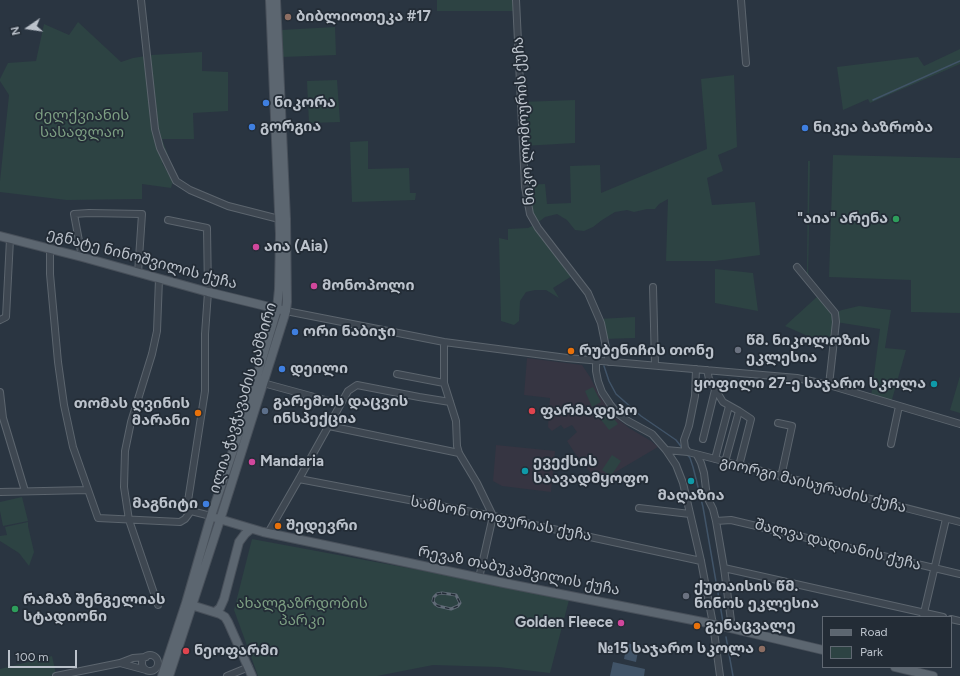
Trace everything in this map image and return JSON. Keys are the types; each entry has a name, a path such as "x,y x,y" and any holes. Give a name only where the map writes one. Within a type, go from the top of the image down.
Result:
{"main road":[{"name":"ილია ჭავჭავაძის გამზირი","path":"189,604 197,590 263,383 281,310 279,219 270,0"},
{"name":"ილია ჭავჭავაძის გამზირი","path":"169,676 170,662 189,604 211,516 281,310 287,299 286,211 276,0"},
{"name":"ეგნატე ნინოშვილის ქუჩა","path":"0,236 281,310"},
{"name":"რევაზ თაბუკაშვილის ქუჩა","path":"211,516 231,524 268,533 480,578 732,628 822,650"},
{"path":"215,612 220,608 224,599 238,542 237,532 231,524"},
{"path":"238,542 251,529"},
{"path":"197,590 198,601 205,610"},
{"path":"224,599 224,608 228,622 252,676"},
{"path":"189,604 215,612 223,616 228,622"},
{"name":"ილია ჭავჭავაძის გამზირი","path":"161,676 170,662"},
{"path":"912,669 933,676"}],"street":[{"path":"141,0 155,129 160,148 176,181 190,190 228,206 279,219"},
{"name":"ნიკო ლომოურის ქუჩა","path":"516,0 526,187 530,214 538,228 588,293 601,323 609,362"},
{"path":"741,0 746,63"},
{"path":"82,257 74,214 142,214 138,273"},
{"path":"168,220 207,228 208,292 205,334 205,391 188,501 191,511"},
{"path":"0,320 6,317 10,239"},
{"path":"50,249 50,274 58,362 64,405 73,447 98,518 180,522 185,519 191,511"},
{"path":"797,267 835,313 836,322 829,385"},
{"path":"158,605 129,520 124,487 125,451 131,422 152,354 157,331 160,279"},
{"path":"653,287 655,365"},
{"path":"281,310 444,342 596,362 655,365 797,378 829,385 960,424"},
{"path":"444,342 444,383 456,421 457,446 459,453 494,516 480,578"},
{"path":"596,362 598,381 602,392 610,404 618,414 652,434 666,450 676,465 683,483 701,561 713,624 720,676"},
{"path":"688,452 685,448 684,440 689,426 695,396 696,369"},
{"path":"707,370 709,378 723,402 751,419 739,466"},
{"path":"397,374 444,383"},
{"path":"263,383 340,404"},
{"path":"268,533 348,391 357,385 450,402"},
{"path":"703,439 715,390"},
{"path":"0,392 2,418 25,491"},
{"path":"715,459 729,406"},
{"path":"891,444 899,406"},
{"path":"725,462 739,411"},
{"path":"778,423 792,426 781,477"},
{"path":"329,426 459,453"},
{"name":"გიორგი მაისურაძის ქუჩა","path":"666,450 688,452 960,522"},
{"path":"697,455 704,473 707,497 713,509 716,521 732,628"},
{"name":"სამსონ თოფურიას ქუჩა","path":"299,479 494,516 701,561"},
{"path":"0,492 88,490"},
{"path":"639,508 690,514"},
{"path":"191,511 211,516"},
{"path":"724,568 924,615 946,519"},
{"name":"შალვა დადიანის ქუჩა","path":"716,521 731,520 960,574"},
{"path":"56,676 120,663 133,658 151,656 156,659 170,662"},
{"path":"146,657 143,663 149,670"},
{"path":"149,670 154,670 158,665 156,659"},
{"path":"120,663 149,670 161,676"},
{"path":"227,676 249,667"}],"shaded area":[{"path":"527,358 582,365 601,398 613,415 629,428 658,447 602,480 593,475 580,461 567,441 577,432 572,425 564,429 561,425 552,431 548,427 550,398 524,395"},
{"path":"496,445 555,451 551,492 502,486 493,481"},
{"path":"627,643 639,646 636,662 624,659"},
{"path":"613,662 645,669 644,676 610,676"}],"green space":[{"path":"437,0 516,0 517,11 437,11"},
{"name":"ძელქვიანის სასაფლაო","path":"78,22 121,62 133,58 152,55 202,52 202,71 228,72 228,111 193,113 194,139 162,139 169,158 162,163 173,181 171,188 142,184 142,199 67,200 0,192 9,95 0,79 8,63 36,61 44,24 69,35"},
{"path":"335,27 336,55 282,57 281,30"},
{"path":"960,49 960,64 870,103 868,99 843,110 837,67 918,57 924,66"},
{"path":"734,75 737,147 718,155 723,171 707,178 712,205 755,202 760,255 715,261 666,261 668,199 659,204 655,209 634,212 627,210 615,212 593,227 584,231 575,230 567,220 557,214 545,217 535,225 572,276 553,288 559,298 546,290 526,292 520,301 519,321 514,325 501,321 499,238 508,240 508,229 528,228 534,225 525,185 545,184 547,204 571,203 570,166 600,165 601,193 707,149 701,79"},
{"path":"337,80 340,122 309,123 307,81"},
{"path":"575,100 575,143 523,146 521,102"},
{"path":"368,141 368,169 409,168 410,193 416,193 415,200 352,202 350,142"},
{"name":"\"აია\" არენა","path":"833,155 960,158 960,313 911,312 911,280 829,277"},
{"path":"808,161 810,161 808,279 805,275 807,274"},
{"path":"715,269 753,273 758,311 715,303"},
{"path":"819,295 835,313 859,306 891,310 885,348 906,350 891,403 871,397 880,329 836,322 833,347 785,326"},
{"path":"635,317 635,338 603,339 598,319"},
{"path":"960,376 960,413 950,410"},
{"path":"593,387 601,402 592,407 585,391"},
{"path":"607,410 618,424 609,430 599,417"},
{"path":"612,455 621,461 611,476 602,470"},
{"path":"22,497 28,521 3,526 0,502"},
{"path":"28,522 34,552 29,566 19,553 0,541 0,536 7,535 5,527"},
{"name":"ახალგაზრდობის პარკი","path":"252,539 478,581 569,600 550,673 499,667 433,665 377,676 258,676 234,610"},
{"path":"52,656 56,674 50,676 0,676 0,669"}],"waterway":[{"path":"873,100 960,61"},
{"path":"604,366 609,381 616,394 641,416 676,440 683,449"},
{"path":"687,454 693,467 703,507 723,622"},
{"path":"726,637 733,676"}],"railway":[{"path":"442,593 456,595 460,603 458,606 451,609 435,604 433,601 434,597 437,594 442,593"}],"place":[{"name":"ბიბლიოთეკა #17","path":"288,17"},
{"name":"ნიკორა","path":"266,103"},
{"name":"გორგია","path":"252,127"},
{"name":"ნიკეა ბაზრობა","path":"805,128"},
{"name":"\"აია\" არენა","path":"896,219"},
{"name":"აია (Aia)","path":"256,247"},
{"name":"მონოპოლი","path":"314,286"},
{"name":"ორი ნაბიჯი","path":"295,332"},
{"name":"წმ. ნიკოლოზის ეკლესია","path":"738,350"},
{"name":"რუბენიჩის თონე","path":"571,351"},
{"name":"დეილი","path":"282,369"},
{"name":"ყოფილი 27-ე საჯარო სკოლა","path":"934,384"},
{"name":"გარემოს დაცვის ინსპექცია","path":"265,411"},
{"name":"ფარმადეპო","path":"532,411"},
{"name":"თომას ღვინის მარანი","path":"198,413"},
{"name":"Mandaria","path":"252,462"},
{"name":"ევექსის საავადმყოფო","path":"525,471"},
{"name":"მაღაზია","path":"691,481"},
{"name":"მაგნიტი","path":"206,504"},
{"name":"შედევრი","path":"278,526"},
{"name":"ქუთაისის წმ. ნინოს ეკლესია","path":"686,596"},
{"name":"რამაზ შენგელიას სტადიონი","path":"15,609"},
{"name":"Golden Fleece","path":"621,623"},
{"name":"გენაცვალე","path":"697,626"},
{"name":"№15 საჯარო სკოლა","path":"762,649"},
{"name":"ნეოფარმი","path":"186,651"}]}
